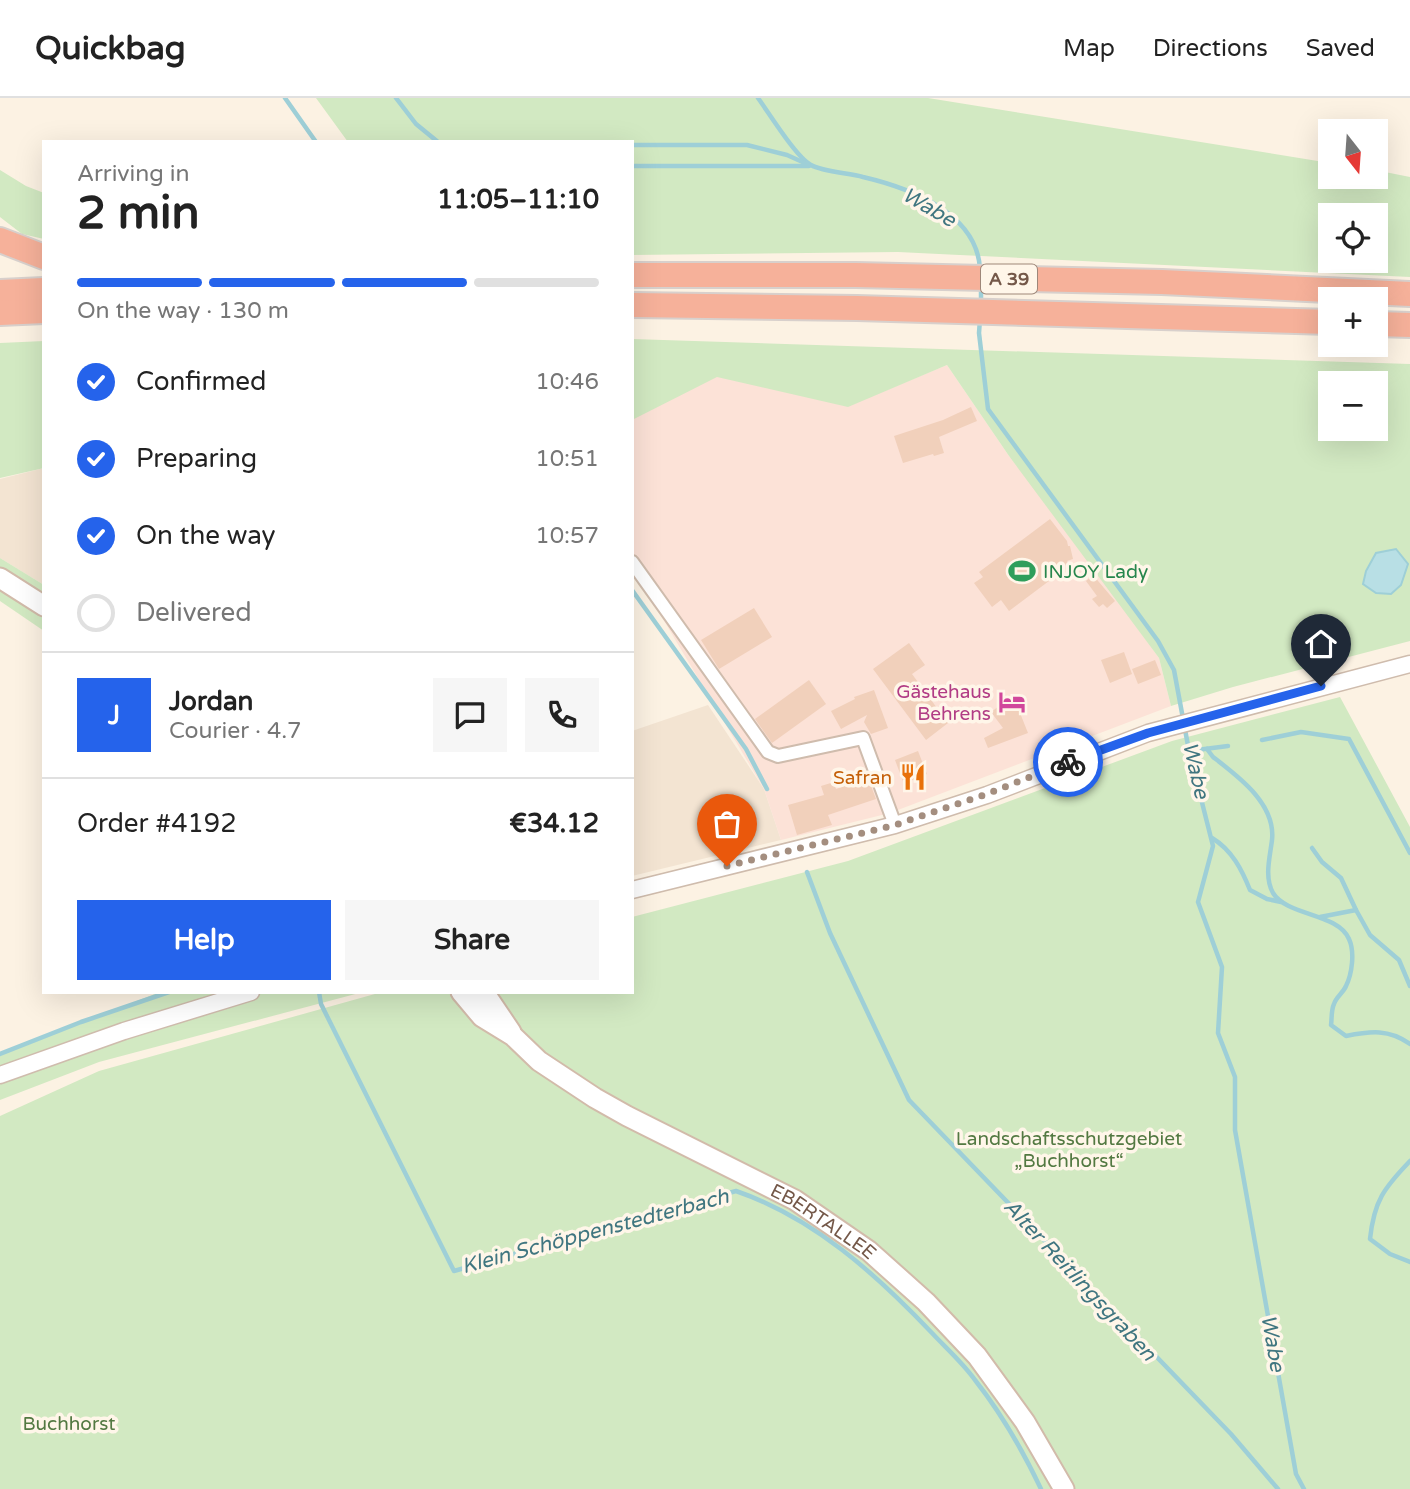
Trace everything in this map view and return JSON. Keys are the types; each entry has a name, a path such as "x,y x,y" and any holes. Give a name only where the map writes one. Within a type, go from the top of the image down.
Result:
{"highway":[{"path":"0,240 42,256"},
{"name":"A 39","path":"634,275 856,275 1162,282 1410,294"},
{"path":"0,292 42,290"},
{"name":"A 39","path":"634,305 1161,315 1318,322"},
{"path":"0,313 42,311"},
{"path":"1388,325 1410,326"}],"main road":[{"path":"0,579 42,605"},
{"name":"EBERTALLEE","path":"463,994 482,1017 513,1036 539,1060 595,1098 795,1200 869,1251 926,1302 977,1356 1025,1422 1064,1489"},
{"name":"EBERTALLEE","path":"485,994 513,1036"}],"street":[{"path":"634,565 768,752 786,754 863,738 895,825"},
{"path":"634,890 895,825 987,794 1148,733 1410,664"},
{"path":"0,1075 124,1031 244,994"}],"shaded area":[{"path":"947,365 1009,456 1055,514 1159,658 1171,706 890,813 781,840 764,789 634,570 634,407 703,367 848,406"},
{"path":"42,468 42,584 0,558 0,479"},
{"path":"708,705 764,789 781,840 634,876 634,730"}],"green space":[{"path":"316,98 928,98 1318,161 1318,189 1388,189 1388,173 1410,177 1410,277 1328,273 1388,273 1388,203 1318,203 1318,273 898,252 634,255 634,140 347,140"},
{"path":"0,170 42,192 42,239 22,234 0,217"},
{"path":"634,339 1410,364 1410,641 1171,706 1159,658 1009,456 947,365 848,407 717,377 634,419"},
{"path":"42,341 42,468 0,478 0,343"},
{"path":"0,558 42,584 42,630 0,601"},
{"name":"Landschaftsschutzgebiet „Buchhorst“","path":"1340,697 1410,827 1410,1489 0,1489 0,1116 99,1071 375,994 634,994 634,916 848,861 1172,741"},
{"path":"155,994 355,994 99,1062 0,1100 0,1054"}],"water":[{"path":"1396,549 1408,564 1401,585 1391,594 1376,593 1363,584 1366,571 1376,553"}],"building":[{"path":"971,407 977,421 939,437 944,453 903,463 894,436 943,420"},
{"name":"INJOY Lady","path":"1050,519 1070,546 1073,559 1067,561 1072,569 1063,576 1057,575 1009,611 1001,600 992,607 974,583 983,577 979,572"},
{"path":"1093,575 1115,601 1107,608 1103,604 1099,607 1092,599 1097,596 1086,581"},
{"path":"754,608 772,637 719,669 701,640"},
{"path":"909,643 925,665 912,674 948,723 926,740 873,669"},
{"path":"1124,652 1132,674 1110,683 1101,660"},
{"path":"1155,660 1161,675 1138,684 1132,669"},
{"path":"809,680 826,704 772,743 755,719"},
{"path":"874,690 888,728 871,734 864,722 867,715 841,729 831,711 855,699 854,697"},
{"path":"1014,695 1025,710 1020,713 1028,733 988,748 984,738 1003,728 991,712"},
{"path":"918,751 927,774 904,784 895,760"},
{"path":"868,778 876,799 828,815 832,825 797,835 788,805 824,795 821,786 834,782 836,789"}],"waterway":[{"name":"Alter Reitlingsgraben","path":"285,98 315,140"},
{"path":"396,98 416,124 436,140"},
{"name":"Wabe","path":"758,98 791,144 811,165 901,188 938,206 954,218 976,249 980,269"},
{"path":"634,145 747,145 787,155 807,164"},
{"path":"634,166 809,166"},
{"name":"Wabe","path":"981,284 981,304"},
{"name":"Wabe","path":"980,319 979,333 988,409 1158,641 1174,670 1189,751 1213,846 1198,902 1222,967 1218,1033 1235,1077 1235,1130 1296,1474 1304,1489"},
{"name":"Alter Reitlingsgraben","path":"634,593 746,749 767,789"},
{"path":"1262,740 1301,732 1349,739 1410,853"},
{"path":"1189,751 1228,746"},
{"path":"1207,749 1254,792 1268,815 1272,827 1268,874 1273,893 1289,906 1334,924 1349,939 1352,950 1350,975 1333,1006 1331,1025 1346,1036 1380,1032 1410,1044"},
{"path":"1212,838 1236,861 1250,890 1267,899 1281,902"},
{"path":"1312,848 1322,862 1341,878 1356,910"},
{"name":"Alter Reitlingsgraben","path":"807,872 830,933 909,1100 1231,1434 1278,1489"},
{"path":"1320,917 1356,910 1370,935 1399,960 1410,986"},
{"name":"Klein Schöppenstedterbach","path":"0,1054 163,994"},
{"name":"Klein Schöppenstedterbach","path":"319,994 321,1004 454,1271 736,1191 765,1202 818,1232 866,1269 911,1311 960,1362 985,1393 1011,1433 1041,1489"},
{"path":"1410,1161 1382,1196 1374,1215 1370,1239 1390,1254 1410,1262"}],"way so far":[{"path":"727,866 895,825 987,794 1068,762"}],"place":[{"name":"INJOY Lady","path":"1022,571"},
{"name":"Gästehaus Behrens","path":"1012,702"},
{"name":"Safran","path":"913,777"}],"route":[{"path":"1068,762 1148,733 1321,686"}],"park label":[{"name":"Buchhorst","path":"69,1423"}]}
